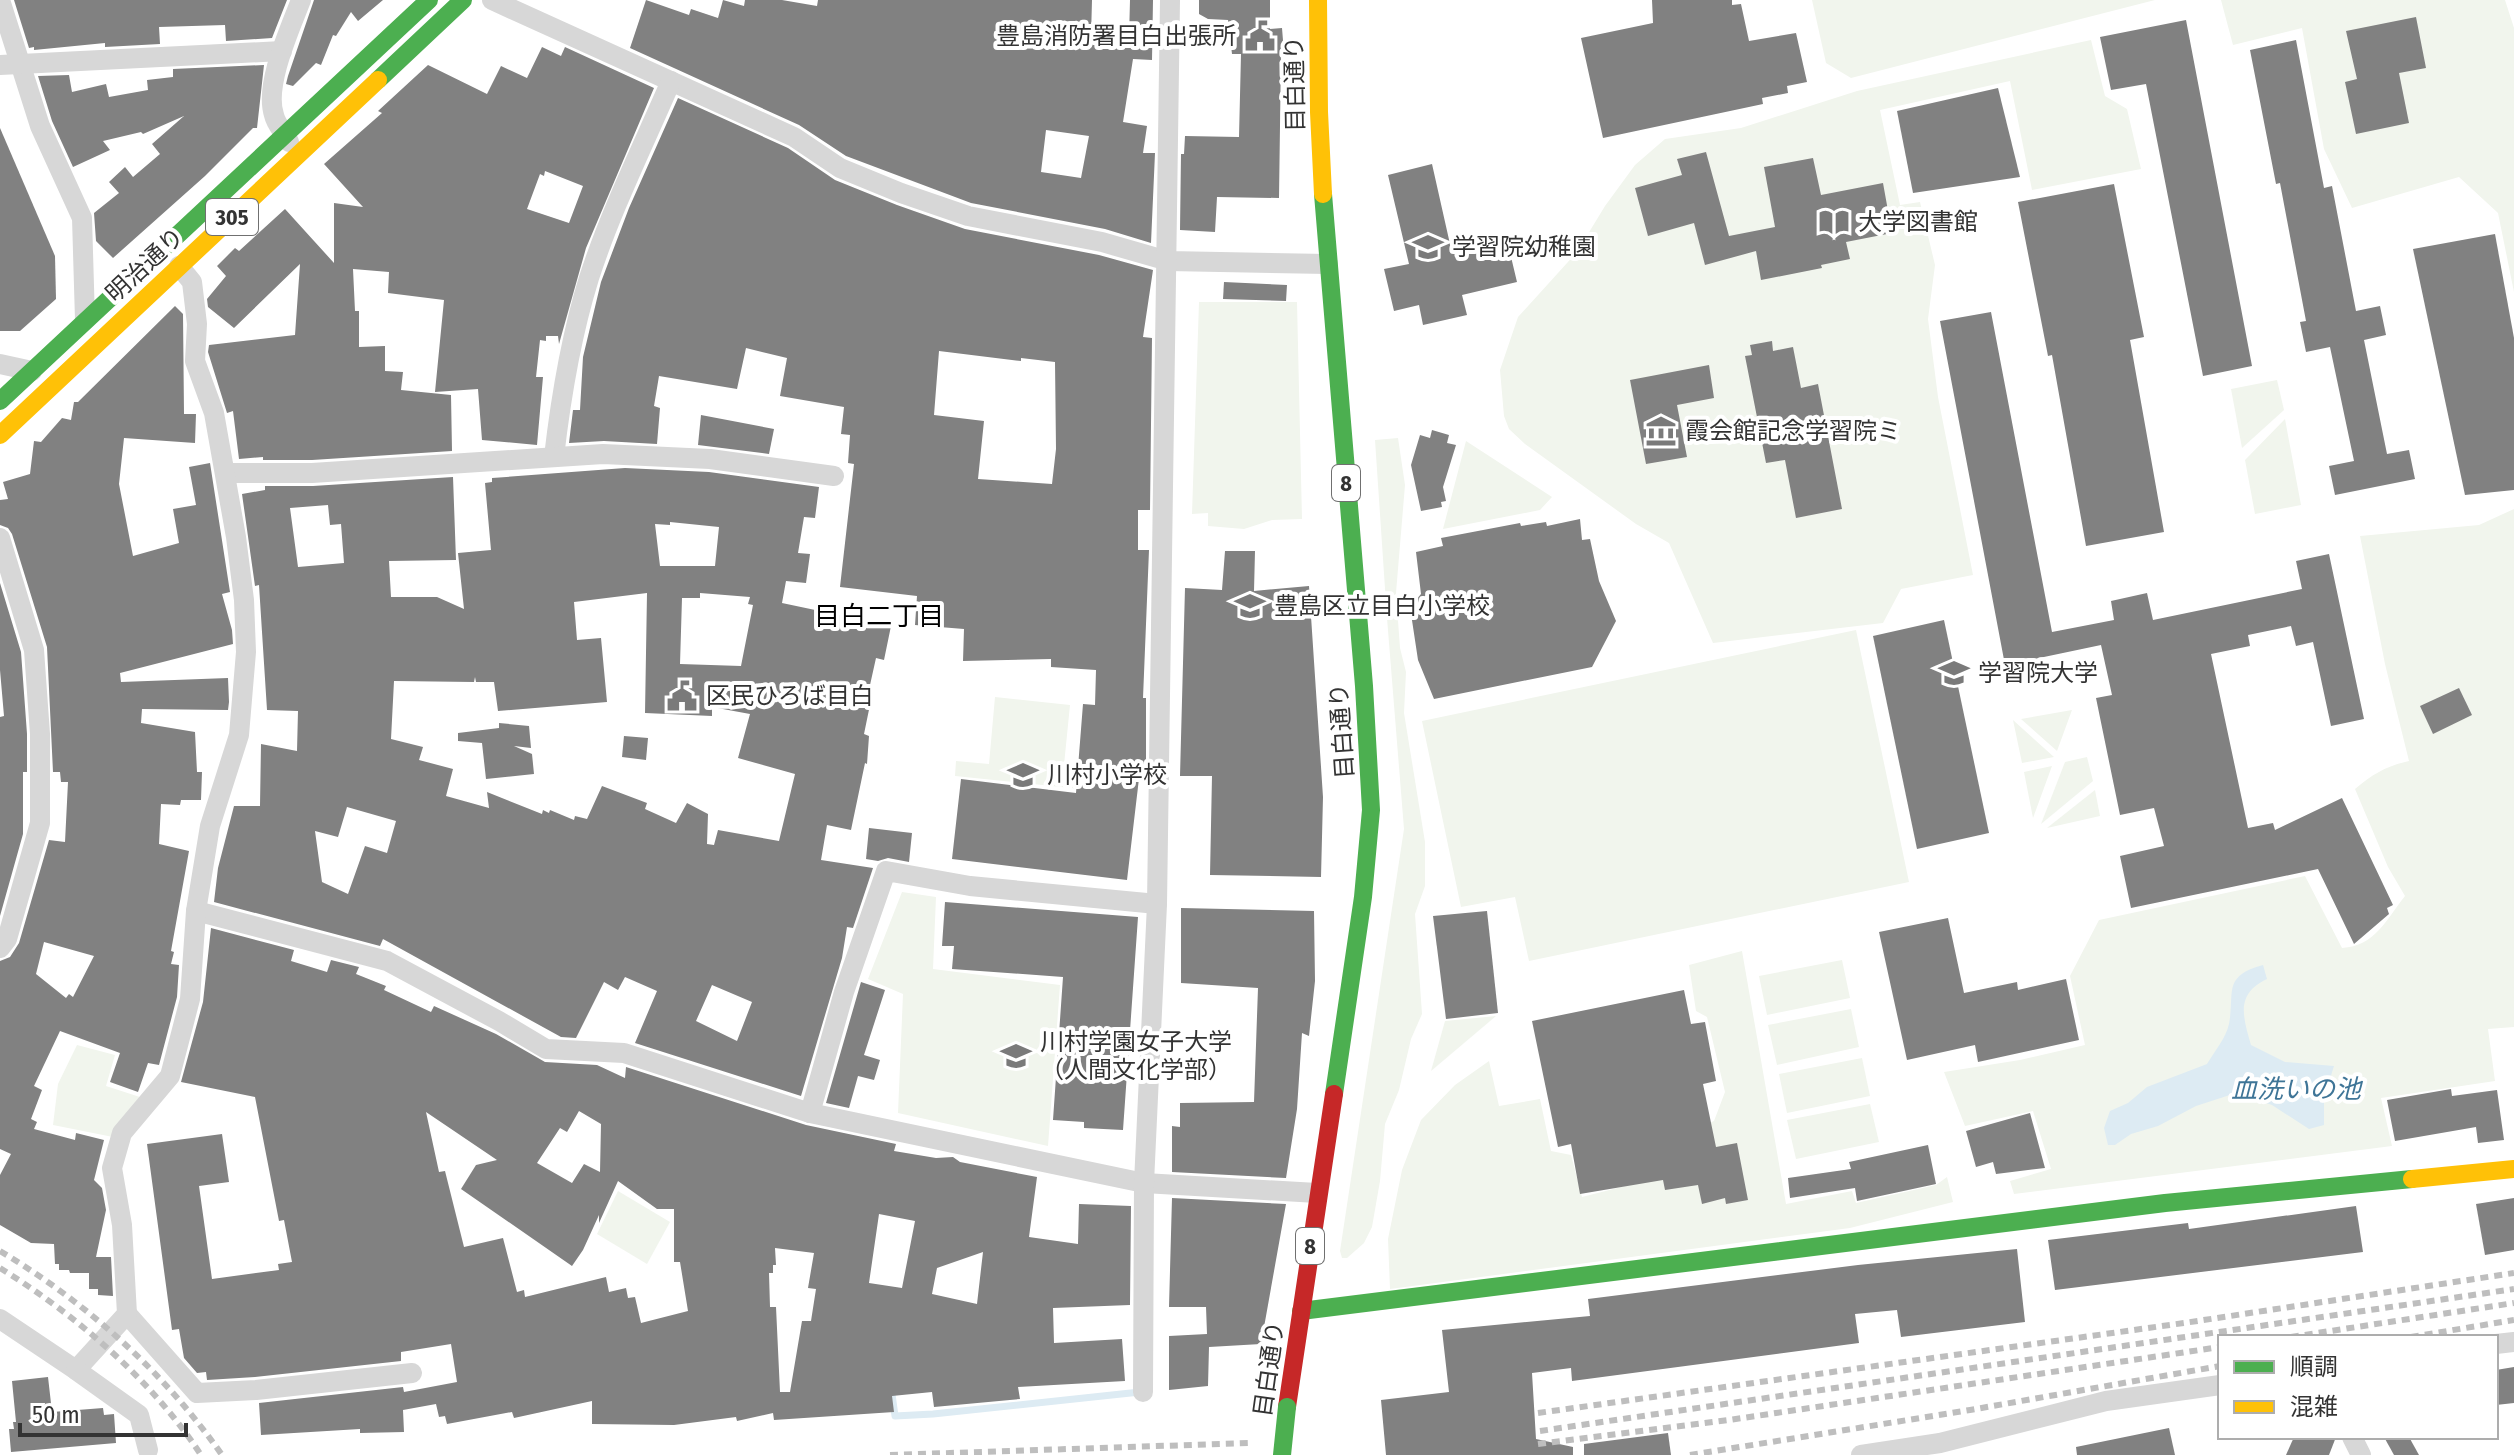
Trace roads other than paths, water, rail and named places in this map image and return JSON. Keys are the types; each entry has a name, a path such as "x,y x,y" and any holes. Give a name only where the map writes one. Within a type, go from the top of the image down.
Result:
{"main road":[{"name":"明治通り","path":"0,401 429,0"},
{"name":"明治通り","path":"0,435 463,0"},
{"name":"目白通り","path":"1282,1455 1317,1193 1363,897 1371,810 1364,686 1328,264 1319,112 1318,0"},
{"path":"1301,1311 2165,1203 2514,1169"}],"street":[{"path":"0,0 10,64 82,218 85,320"},
{"path":"296,157 274,118 271,99 282,51 301,0"},
{"path":"492,0 794,137 840,168 968,216 1102,242 1168,261 1328,264"},
{"path":"1143,1392 1144,1183 1157,904 1170,0"},
{"path":"10,64 282,51"},
{"path":"554,457 565,372 589,278 609,222 671,81"},
{"path":"179,266 192,282 197,324 195,361 214,413 225,473 244,600 246,652 239,735 210,826 196,911 190,999 170,1076 122,1133 112,1168 122,1225 127,1314 197,1393 256,1390 412,1373"},
{"path":"0,364 32,371"},
{"path":"225,473 312,473 603,454 710,459 834,476"},
{"path":"0,538 34,650 40,734 40,823 7,939 0,948"},
{"path":"810,1113 844,992 886,871 970,886 1157,904"},
{"path":"196,911 387,961 546,1049 624,1053 810,1113 1144,1183 1317,1193"},
{"path":"76,1370 127,1314"},
{"path":"0,1319 139,1415 148,1450"},
{"path":"1861,1455 1940,1443 2106,1401 2218,1385"}],"water":[{"name":"血洗いの池","path":"2263,965 2267,979 2250,992 2244,1007 2251,1045 2285,1062 2334,1066 2324,1098 2324,1125 2309,1129 2272,1105 2236,1093 2196,1106 2158,1126 2131,1134 2115,1145 2108,1145 2104,1128 2110,1111 2128,1103 2147,1087 2207,1064 2227,1029 2236,980 2250,969"}],"waterway":[{"path":"891,1387 895,1416 1140,1392"}],"railway":[{"path":"0,1251 63,1293 122,1341 175,1395 222,1455"},
{"path":"0,1268 57,1306 111,1351 160,1401 201,1455"},
{"path":"1538,1413 2184,1323 2514,1273"},
{"path":"1540,1431 2514,1289"},
{"path":"2304,1335 2514,1303"},
{"path":"2423,1335 2514,1320"},
{"path":"1538,1444 1729,1420 2218,1347"},
{"path":"1690,1455 2218,1366"},
{"path":"890,1455 1249,1443"}],"place":[{"name":"豊島消防署目白出張所","path":"1260,36"},
{"name":"大学図書館","path":"1834,222"},
{"name":"学習院幼稚園","path":"1428,247"},
{"name":"霞会館記念学習院ミ","path":"1661,431"},
{"name":"豊島区立目白小学校","path":"1250,606"},
{"name":"学習院大学","path":"1954,673"},
{"name":"区民ひろば目白","path":"682,696"},
{"name":"川村小学校","path":"1023,775"},
{"name":"川村学園女子大学 （人間文化学部）","path":"1016,1056"}],"district":[{"name":"目白二丁目","path":"879,616"}]}
